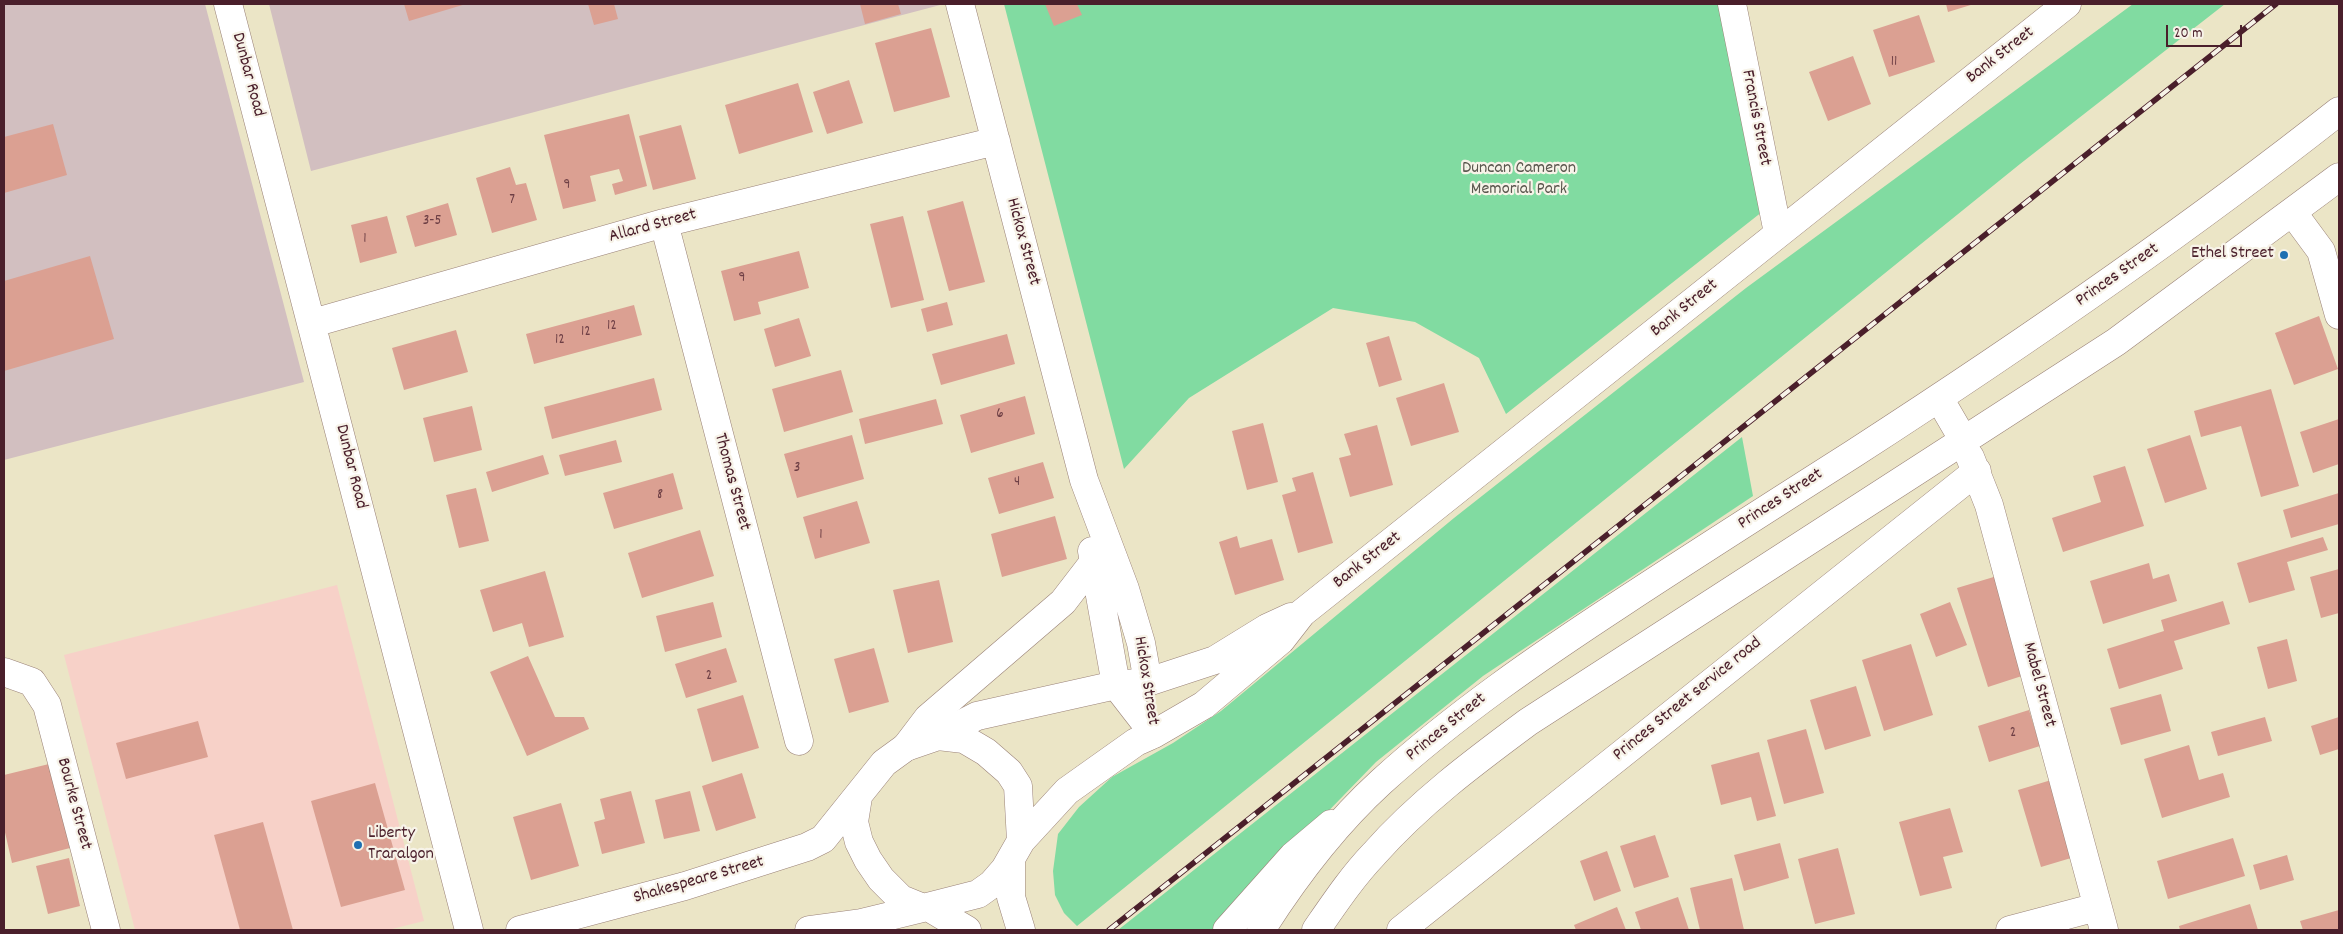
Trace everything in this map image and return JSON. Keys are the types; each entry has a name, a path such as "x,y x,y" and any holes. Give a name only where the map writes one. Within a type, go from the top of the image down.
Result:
{"main road":[{"name":"Dunbar Road","path":"228,4 313,323 470,930"},
{"name":"Hickox Street","path":"960,4 1104,563 1116,685 1154,734"},
{"name":"Francis Street","path":"1732,4 1778,233"},
{"name":"Bank Street","path":"1016,851 1067,791 1136,742 1154,734 1204,705 1281,640 1302,613 2067,4"},
{"name":"Princes Street","path":"1261,930 1284,894 1308,864 1379,784 1457,717 1564,640 1939,398 2121,275 2253,179 2339,110"},
{"name":"Allard Street","path":"313,323 664,223 996,141"},
{"path":"1316,930 1372,855 1412,814 1474,762 1528,722 2116,342 2293,213 2339,177"},
{"path":"2293,213 2321,251 2339,315"},
{"name":"Thomas Street","path":"664,223 799,741"},
{"name":"Mabel Street","path":"1939,398 1964,441 1977,471 1992,515 2101,919"},
{"name":"Princes Street service road","path":"1401,930 1977,471"},
{"name":"Hickox Street","path":"1104,563 1141,643 1154,734"},
{"path":"967,930 927,908 901,899 881,879 859,842 854,822 858,797 884,763 906,747 928,718 1062,602 1104,563"},
{"name":"Bank Street","path":"938,736 977,716 1116,685 1148,682 1215,660 1267,628 1302,613"},
{"name":"Bourke Street","path":"4,672 32,682 47,705 106,930"},
{"path":"906,747 938,736 964,739 986,752 1009,772 1018,786 1016,851 1011,897 1021,930"},
{"path":"1227,930 1293,856 1379,784"},
{"name":"Shakespeare Street","path":"520,930 685,886 806,847 823,839 858,797"},
{"path":"809,930 861,923 978,894 992,884 1016,851"},
{"path":"2010,930 2101,919"}],"shaded area":[{"path":"4,4 205,4 304,382 4,460"},
{"path":"269,4 944,4 311,171"},
{"path":"337,585 424,921 388,930 135,930 64,655"}],"green space":[{"name":"Duncan Cameron Memorial Park","path":"1004,4 1719,4 1772,204 1506,414 1479,358 1415,322 1333,308 1189,398 1124,469"},
{"path":"2133,4 2225,4 2020,164 1077,926 1064,913 1055,895 1053,871 1058,834 1079,807 1112,777 1173,743 1221,711 1454,518 1746,288"},
{"path":"1742,437 1753,496 1483,676 1376,762 1213,930 1118,930"}],"building":[{"path":"404,4 466,4 409,21"},
{"path":"588,4 614,4 618,19 594,25"},
{"path":"860,4 898,4 901,14 865,24"},
{"path":"1045,4 1077,4 1082,15 1054,26"},
{"path":"1946,4 1974,4 1948,12"},
{"path":"1919,15 1935,62 1889,77 1873,30"},
{"path":"931,28 950,97 894,112 875,43"},
{"path":"1853,56 1871,104 1828,121 1809,72"},
{"path":"849,80 863,123 827,134 813,92"},
{"path":"798,83 813,132 739,154 725,105"},
{"path":"629,114 647,186 615,195 612,184 623,181 619,169 590,176 596,201 563,209 544,135"},
{"path":"53,124 67,175 4,193 4,137"},
{"path":"681,125 696,179 653,190 639,136"},
{"path":"510,167 516,185 526,183 537,220 492,233 476,178"},
{"path":"963,201 985,282 949,291 927,211"},
{"path":"448,203 457,235 415,247 406,216"},
{"path":"387,216 397,253 360,263 351,225"},
{"path":"903,216 924,300 891,308 870,224"},
{"path":"799,251 809,288 758,302 761,314 734,321 721,271"},
{"path":"90,256 114,339 4,371 4,281"},
{"path":"947,302 953,325 927,332 921,309"},
{"path":"634,305 642,335 534,364 526,334"},
{"path":"2319,316 2338,369 2294,385 2275,333"},
{"path":"799,318 811,356 775,367 764,329"},
{"path":"456,330 468,372 404,390 392,348"},
{"path":"1007,334 1015,364 941,385 932,354"},
{"path":"1389,336 1402,380 1379,387 1366,343"},
{"path":"841,370 853,412 784,432 772,389"},
{"path":"654,378 662,410 552,439 544,407"},
{"path":"1444,383 1459,432 1411,446 1396,398"},
{"path":"2271,389 2299,486 2261,497 2241,426 2201,437 2194,411"},
{"path":"1025,396 1035,434 971,453 960,415"},
{"path":"936,399 943,424 865,444 859,419"},
{"path":"472,406 482,450 434,462 423,418"},
{"path":"2339,419 2339,464 2313,473 2300,432"},
{"path":"1263,423 1278,482 1247,490 1232,431"},
{"path":"1377,425 1393,485 1350,497 1339,458 1351,455 1344,434"},
{"path":"852,435 864,479 797,498 784,454"},
{"path":"2190,435 2207,489 2165,503 2147,449"},
{"path":"616,440 622,462 565,476 559,455"},
{"path":"543,455 549,474 492,492 486,472"},
{"path":"1043,462 1054,498 999,514 988,478"},
{"path":"2125,466 2144,526 2063,552 2052,518 2101,502 2093,476"},
{"path":"1313,472 1333,543 1298,553 1282,495 1296,491 1292,478"},
{"path":"673,473 683,509 614,529 603,493"},
{"path":"476,488 489,541 459,548 446,495"},
{"path":"2339,493 2339,524 2291,538 2283,510"},
{"path":"857,501 870,543 815,559 803,517"},
{"path":"1055,516 1067,559 1002,577 991,534"},
{"path":"700,530 714,576 642,598 628,553"},
{"path":"1237,536 1240,548 1272,539 1284,580 1235,595 1219,542"},
{"path":"2323,537 2328,550 2287,562 2295,590 2249,603 2237,563"},
{"path":"2149,563 2153,579 2169,574 2177,601 2103,624 2090,581"},
{"path":"2339,569 2339,613 2321,618 2310,577"},
{"path":"545,571 564,637 529,647 522,623 493,632 480,590"},
{"path":"1997,576 2028,674 1988,687 1957,588"},
{"path":"939,580 953,642 908,653 893,590"},
{"path":"2223,601 2230,624 2174,641 2183,669 2119,689 2107,649 2164,631 2161,620"},
{"path":"713,602 722,637 665,652 656,616"},
{"path":"1950,602 1967,645 1936,657 1920,614"},
{"path":"2287,639 2297,681 2268,689 2257,647"},
{"path":"1911,644 1933,715 1884,731 1862,660"},
{"path":"726,648 737,682 686,698 675,664"},
{"path":"874,648 889,702 849,713 834,659"},
{"path":"528,656 555,717 584,717 589,729 527,756 490,672"},
{"path":"1856,686 1871,736 1825,750 1810,700"},
{"path":"2161,694 2171,731 2121,745 2110,708"},
{"path":"743,695 759,748 712,762 697,709"},
{"path":"2029,710 2040,746 1989,762 1978,726"},
{"path":"2265,717 2272,741 2218,756 2211,732"},
{"path":"2339,717 2339,749 2320,755 2311,726"},
{"path":"198,721 208,757 126,779 116,743"},
{"path":"1806,729 1824,793 1784,804 1767,740"},
{"path":"2189,745 2199,780 2223,773 2230,797 2162,818 2144,759"},
{"path":"1759,752 1776,816 1757,821 1751,797 1721,805 1711,765"},
{"path":"49,764 70,848 12,863 4,828 4,775"},
{"path":"742,773 756,818 716,831 702,786"},
{"path":"2058,778 2081,855 2041,867 2018,790"},
{"name":"Liberty Traralgon","path":"375,783 405,890 341,907 311,801"},
{"path":"631,791 645,843 602,854 594,822 605,819 600,799"},
{"path":"690,791 700,831 664,839 655,800"},
{"path":"561,803 579,866 531,880 513,817"},
{"path":"1950,808 1963,852 1943,857 1952,888 1920,896 1899,822"},
{"path":"263,822 293,930 240,930 214,835"},
{"path":"1655,835 1669,877 1634,888 1620,846"},
{"path":"2233,838 2245,876 2168,899 2157,861"},
{"path":"1780,843 1789,878 1744,891 1734,855"},
{"path":"1838,848 1855,914 1815,924 1798,859"},
{"path":"1607,851 1621,891 1594,901 1580,861"},
{"path":"2287,855 2294,880 2260,890 2253,865"},
{"path":"69,858 80,906 48,914 36,866"},
{"path":"1732,878 1744,930 1700,930 1690,888"},
{"path":"1678,897 1689,930 1641,930 1635,912"},
{"path":"2250,904 2258,930 2180,930 2179,926"},
{"path":"1617,907 1626,930 1576,930 1574,925"},
{"path":"2339,910 2339,930 2303,930 2300,921"}],"railway":[{"path":"1109,930 2276,4"}],"place":[{"name":"Ethel Street","path":"2284,255"},
{"name":"Liberty Traralgon","path":"358,845"}]}
